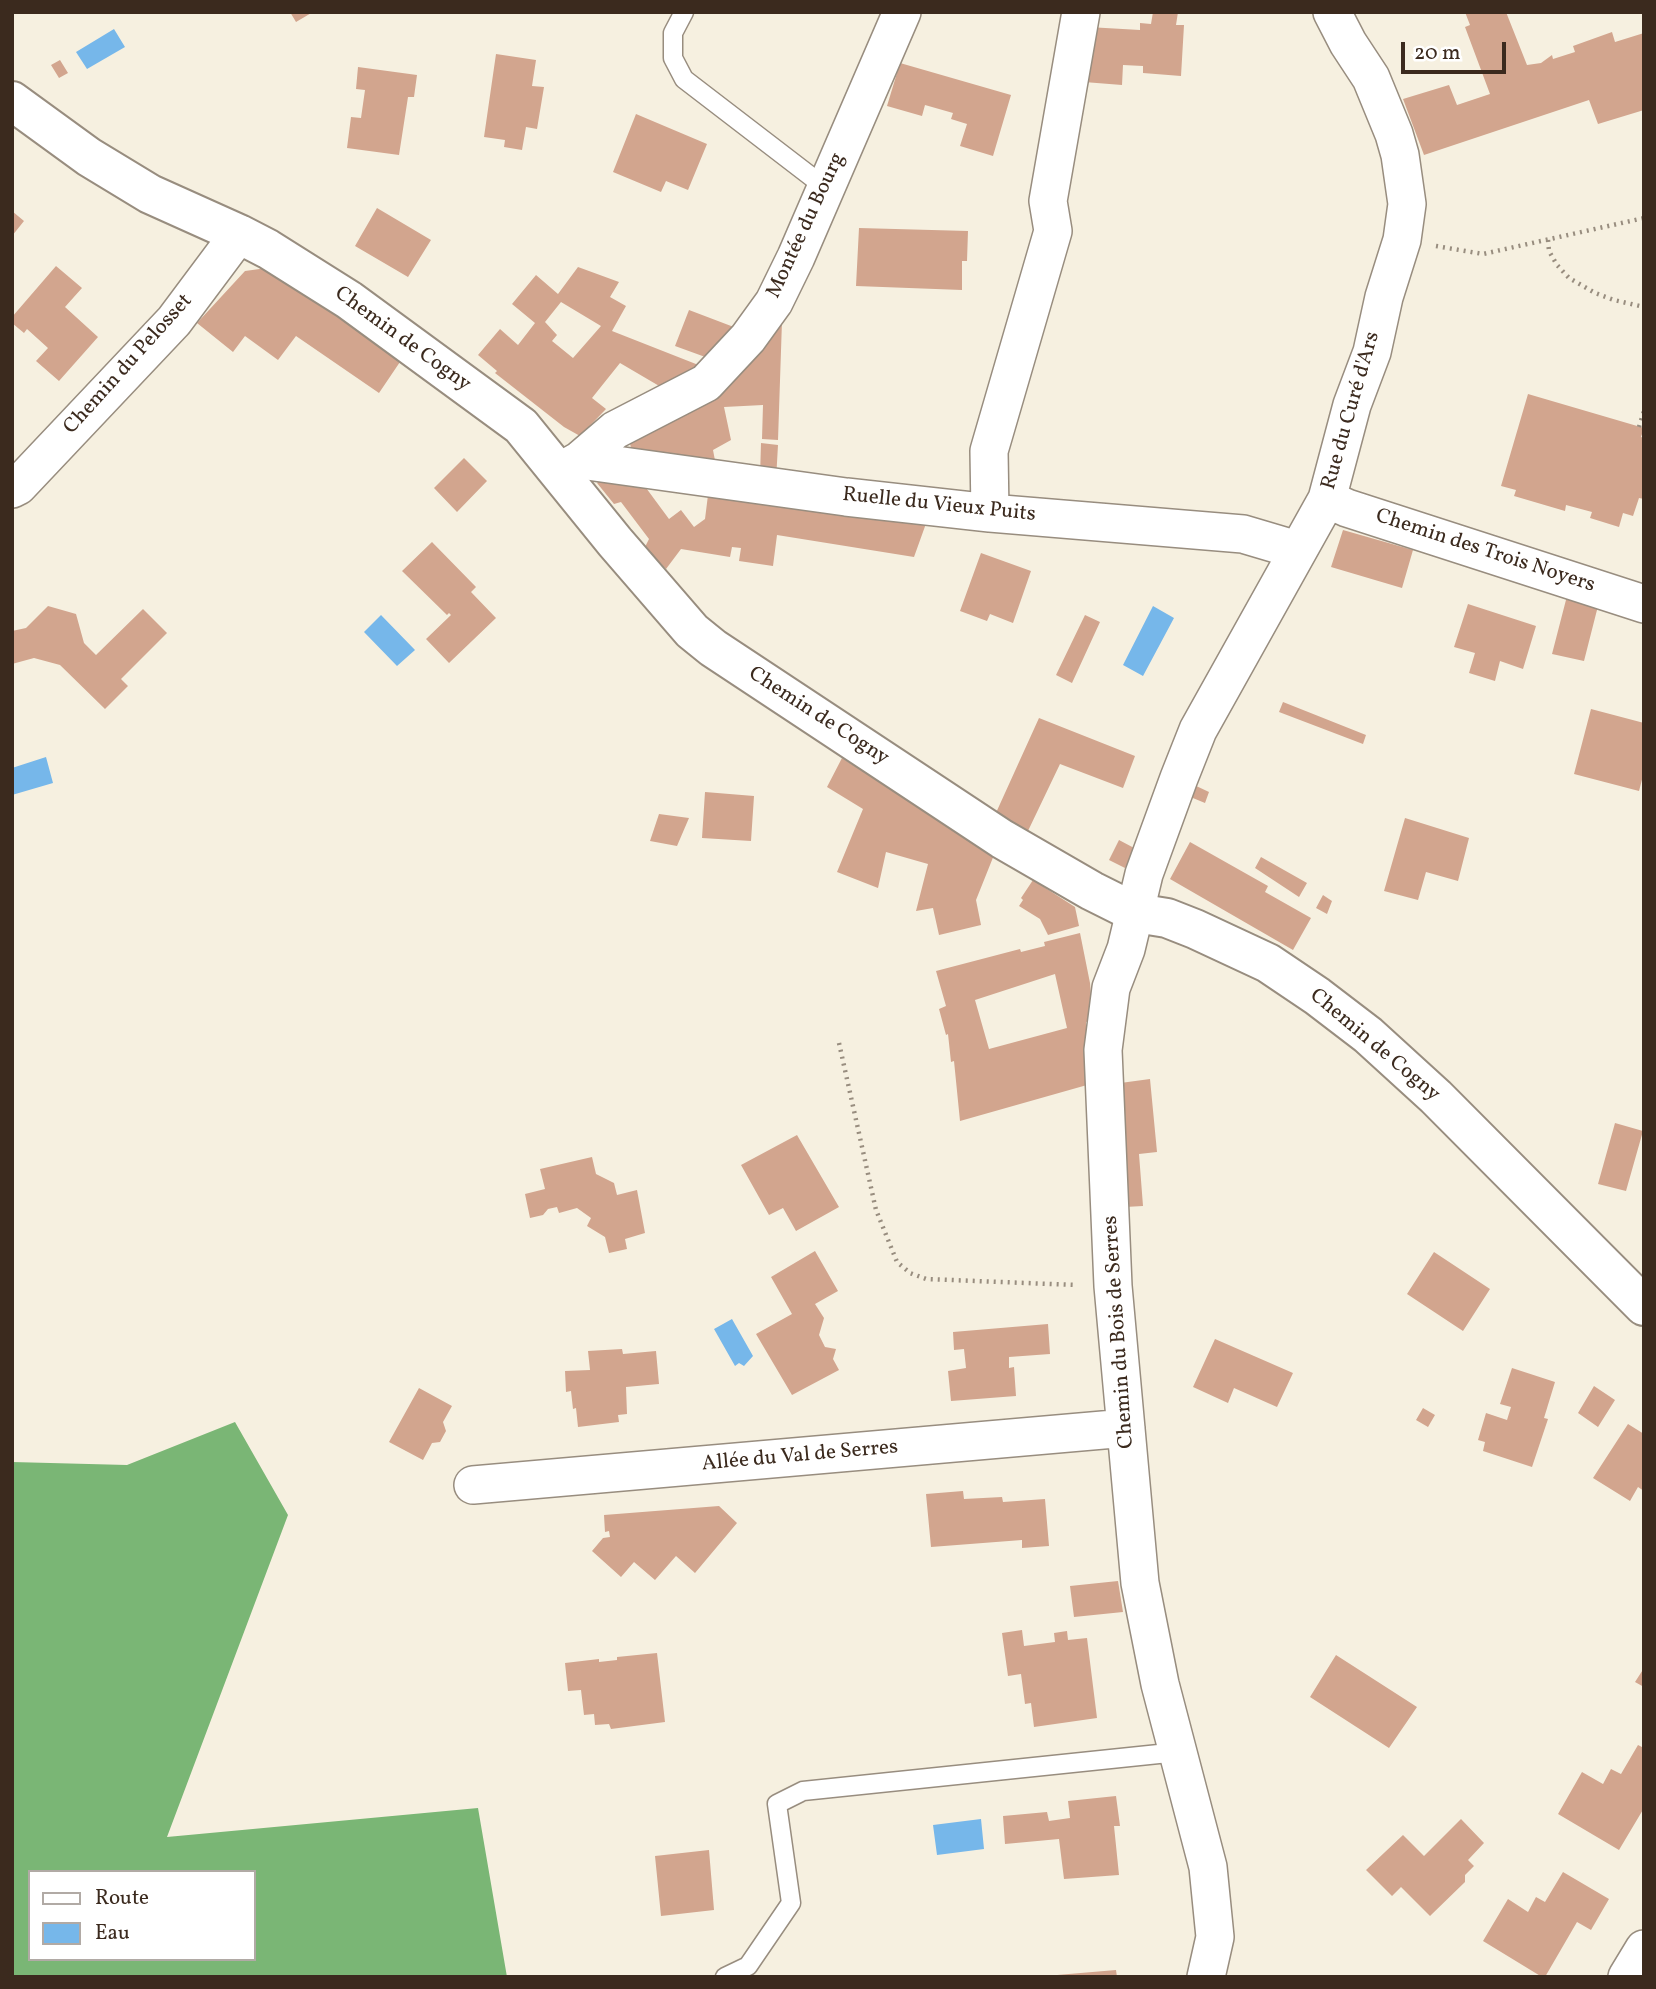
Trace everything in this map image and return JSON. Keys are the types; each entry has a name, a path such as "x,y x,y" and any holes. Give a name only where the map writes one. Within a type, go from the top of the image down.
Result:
{"street":[{"name":"Montée du Bourg","path":"570,466 615,430 706,383 748,338 774,302 902,12"},
{"path":"990,513 989,452 1053,231 1048,201 1081,12"},
{"name":"Rue du Curé d'Ars","path":"1136,913 1144,874 1199,730 1327,499 1352,405 1372,352 1384,297 1402,240 1407,204 1394,134 1371,78 1332,12"},
{"name":"Chemin de Cogny","path":"12,101 89,157 150,194 239,234 349,300 521,426 570,466 615,542 692,631 713,648 1002,839 1092,891 1136,913 1167,918 1195,929 1268,963 1317,996 1368,1035 1436,1097 1644,1306"},
{"name":"Chemin du Pelosset","path":"12,489 174,321 239,234"},
{"name":"Ruelle du Vieux Puits","path":"570,466 990,513 1243,534 1297,550"},
{"name":"Chemin des Trois Noyers","path":"1327,499 1347,508 1644,604"},
{"name":"Chemin du Bois de Serres","path":"1136,913 1111,988 1103,1050 1113,1286 1140,1583 1160,1684 1208,1867 1215,1937 1206,1977"},
{"name":"Allée du Val de Serres","path":"473,1485 1126,1428"},
{"path":"1628,1977 1644,1949"}],"lane":[{"path":"684,12 673,33 673,58 684,79 826,188"},
{"path":"725,1977 748,1966 791,1903 777,1804 803,1791 1178,1752"}],"path":[{"path":"1402,240 1483,254 1644,218"},
{"path":"1548,240 1549,251 1569,278 1595,293 1644,307"},
{"path":"1639,427 1644,411"},
{"path":"839,1043 876,1210 897,1262 910,1273 926,1279 1113,1286"}],"green space":[{"path":"235,1422 288,1515 167,1837 478,1808 507,1977 12,1977 12,1462 127,1465"}],"water":[{"path":"114,29 125,47 87,69 76,52"},
{"path":"1153,606 1174,618 1143,676 1123,665"},
{"path":"381,615 415,650 397,666 364,632"},
{"path":"46,757 53,783 12,795 12,768"},
{"path":"732,1319 753,1356 744,1366 739,1363 735,1366 714,1329"},
{"path":"981,1819 984,1849 937,1855 933,1825"}],"building":[{"path":"290,12 313,12 296,22"},
{"path":"1153,12 1178,12 1176,25 1184,25 1181,76 1143,73 1143,66 1123,65 1122,85 1084,82 1088,27 1140,30 1140,23 1151,24"},
{"path":"1465,12 1506,12 1527,65 1541,63 1552,55 1553,59 1575,52 1573,46 1612,32 1615,42 1644,33 1644,110 1598,124 1589,100 1424,155 1403,99 1449,85 1457,105 1490,94 1465,27 1470,25"},
{"path":"496,54 536,60 532,86 544,87 537,129 526,127 522,150 504,147 505,140 484,137"},
{"path":"60,60 68,73 59,78 51,65"},
{"path":"900,63 1011,95 993,156 960,146 967,124 951,119 953,113 925,105 922,116 887,106"},
{"path":"358,67 417,75 414,97 408,97 399,155 347,148 351,117 361,118 365,90 356,89"},
{"path":"636,114 707,144 688,190 666,181 661,192 613,172"},
{"path":"377,208 431,240 408,277 355,246"},
{"path":"12,211 24,221 12,236"},
{"path":"859,228 968,231 967,261 962,261 962,290 856,286"},
{"path":"56,266 82,288 65,307 98,337 59,381 36,361 48,348 27,329 24,333 12,323 12,317"},
{"path":"578,267 619,282 610,297 626,306 612,331 701,366 666,390 620,363 592,398 606,409 580,436 564,427 495,373 497,371 478,355 500,329 518,345 535,323 512,304 536,275 558,294","holes":["561,302 601,326 573,358 552,341 557,335 545,322"]},
{"path":"267,268 402,359 379,393 296,336 278,360 245,336 233,352 197,323 245,271"},
{"path":"689,310 739,329 708,358 675,346"},
{"path":"782,321 778,440 762,439 763,405 724,407 731,440 713,450 717,471 634,461 629,439"},
{"path":"1528,394 1644,428 1641,437 1644,438 1644,499 1639,498 1633,516 1623,513 1619,527 1590,518 1592,512 1566,505 1565,511 1514,496 1516,490 1501,486"},
{"path":"761,443 778,445 776,480 760,477"},
{"path":"464,458 487,481 457,512 434,488"},
{"path":"609,472 638,477 669,519 681,510 694,527 705,519 709,487 928,518 914,557 777,535 773,566 739,561 741,548 732,547 730,557 681,549 666,569 645,547 649,539 621,502 614,504 597,483"},
{"path":"1343,530 1413,550 1402,588 1331,567"},
{"path":"432,542 476,587 471,592 496,618 449,663 426,639 451,615 447,615 402,571"},
{"path":"981,553 1031,571 1013,623 990,614 987,621 960,611"},
{"path":"1567,596 1598,606 1584,661 1552,654"},
{"path":"1468,604 1536,626 1523,669 1500,661 1495,681 1469,673 1475,653 1454,647"},
{"path":"48,606 76,614 84,643 96,655 143,609 167,633 121,679 128,686 105,709 60,665 34,658 12,664 12,631 26,628"},
{"path":"1085,615 1100,622 1072,683 1056,675"},
{"path":"1283,702 1366,735 1363,744 1279,712"},
{"path":"1591,709 1644,723 1644,772 1639,791 1574,774"},
{"path":"1039,718 1135,756 1123,788 1060,764 1027,833 995,815"},
{"path":"842,758 994,855 976,900 981,925 939,935 933,908 916,911 928,864 886,852 878,888 837,872 863,809 827,787"},
{"path":"1192,784 1209,792 1205,803 1188,796"},
{"path":"705,792 754,796 751,841 702,838"},
{"path":"659,814 689,818 677,846 650,841"},
{"path":"1405,818 1469,838 1458,881 1426,872 1418,900 1384,891"},
{"path":"1119,840 1136,849 1125,868 1109,860"},
{"path":"1190,842 1268,886 1265,892 1311,918 1293,950 1170,879"},
{"path":"1261,857 1307,883 1299,897 1255,868"},
{"path":"1033,880 1075,907 1079,926 1048,935 1040,919 1019,906"},
{"path":"1323,895 1332,901 1327,914 1316,908"},
{"path":"1080,933 1090,983 1093,1020 1086,1022 1087,1085 960,1121 954,1061 951,1062 948,1034 946,1035 939,1009 946,1006 936,971 1020,949 1021,952 1045,946 1044,942","holes":["1055,974 1067,1028 989,1049 975,1000"]},
{"path":"1150,1079 1157,1152 1139,1154 1143,1206 1125,1207 1113,1084"},
{"path":"1615,1123 1643,1131 1626,1191 1598,1184"},
{"path":"797,1135 839,1207 796,1231 783,1208 769,1215 741,1165"},
{"path":"592,1157 596,1174 614,1183 617,1195 637,1190 645,1233 625,1239 627,1249 609,1253 605,1237 587,1226 591,1218 577,1208 559,1213 557,1207 548,1209 543,1215 530,1218 525,1194 545,1189 540,1169"},
{"path":"815,1251 838,1291 815,1304 824,1318 819,1335 825,1347 836,1349 833,1359 839,1370 792,1395 756,1334 792,1314 771,1277"},
{"path":"1434,1252 1490,1289 1463,1331 1407,1294"},
{"path":"1048,1324 1050,1354 1009,1357 1009,1368 1014,1367 1016,1396 951,1401 948,1371 966,1368 964,1349 954,1350 953,1332"},
{"path":"1215,1339 1293,1373 1277,1407 1234,1388 1228,1403 1193,1387"},
{"path":"622,1349 623,1354 656,1351 659,1384 626,1387 627,1414 618,1415 619,1422 578,1427 571,1391 566,1392 565,1371 590,1370 588,1351"},
{"path":"1512,1368 1555,1382 1544,1418 1548,1419 1532,1467 1483,1451 1485,1442 1478,1440 1486,1413 1507,1420 1511,1407 1500,1404"},
{"path":"1594,1386 1615,1400 1598,1427 1578,1413"},
{"path":"419,1388 452,1406 443,1422 446,1431 440,1442 432,1443 423,1460 389,1442"},
{"path":"1423,1408 1435,1415 1428,1427 1416,1420"},
{"path":"1628,1424 1644,1434 1644,1491 1638,1487 1630,1501 1593,1478"},
{"path":"963,1491 964,1499 1002,1497 1003,1502 1045,1499 1049,1546 1022,1548 1022,1540 931,1547 926,1494"},
{"path":"719,1506 737,1523 695,1573 676,1556 655,1580 634,1562 621,1577 592,1551 603,1538 610,1537 609,1531 605,1532 604,1515"},
{"path":"1118,1581 1123,1612 1074,1617 1070,1586"},
{"path":"1022,1630 1024,1646 1055,1642 1054,1633 1067,1631 1068,1640 1087,1638 1097,1718 1034,1727 1031,1703 1025,1704 1021,1674 1008,1676 1002,1633"},
{"path":"657,1653 665,1722 611,1729 609,1724 595,1725 594,1714 584,1715 581,1690 568,1691 565,1663 599,1659 599,1662 617,1660 617,1657"},
{"path":"1336,1655 1417,1707 1389,1748 1310,1697"},
{"path":"1644,1668 1644,1687 1635,1682"},
{"path":"1638,1745 1644,1748 1644,1808 1619,1850 1558,1814 1582,1772 1603,1784 1611,1769 1621,1774"},
{"path":"1116,1796 1120,1826 1114,1826 1119,1875 1064,1879 1059,1839 1005,1844 1003,1816 1047,1812 1049,1821 1070,1818 1068,1801"},
{"path":"1461,1819 1484,1843 1468,1860 1474,1866 1465,1875 1465,1882 1430,1916 1401,1887 1392,1896 1366,1870 1403,1835 1424,1856"},
{"path":"709,1850 714,1910 661,1916 655,1856"},
{"path":"1563,1872 1609,1899 1591,1930 1577,1922 1545,1977 1542,1977 1483,1941 1508,1899 1528,1912 1536,1897 1545,1902"},
{"path":"1116,1970 1117,1977 1057,1977 1057,1975"}]}
